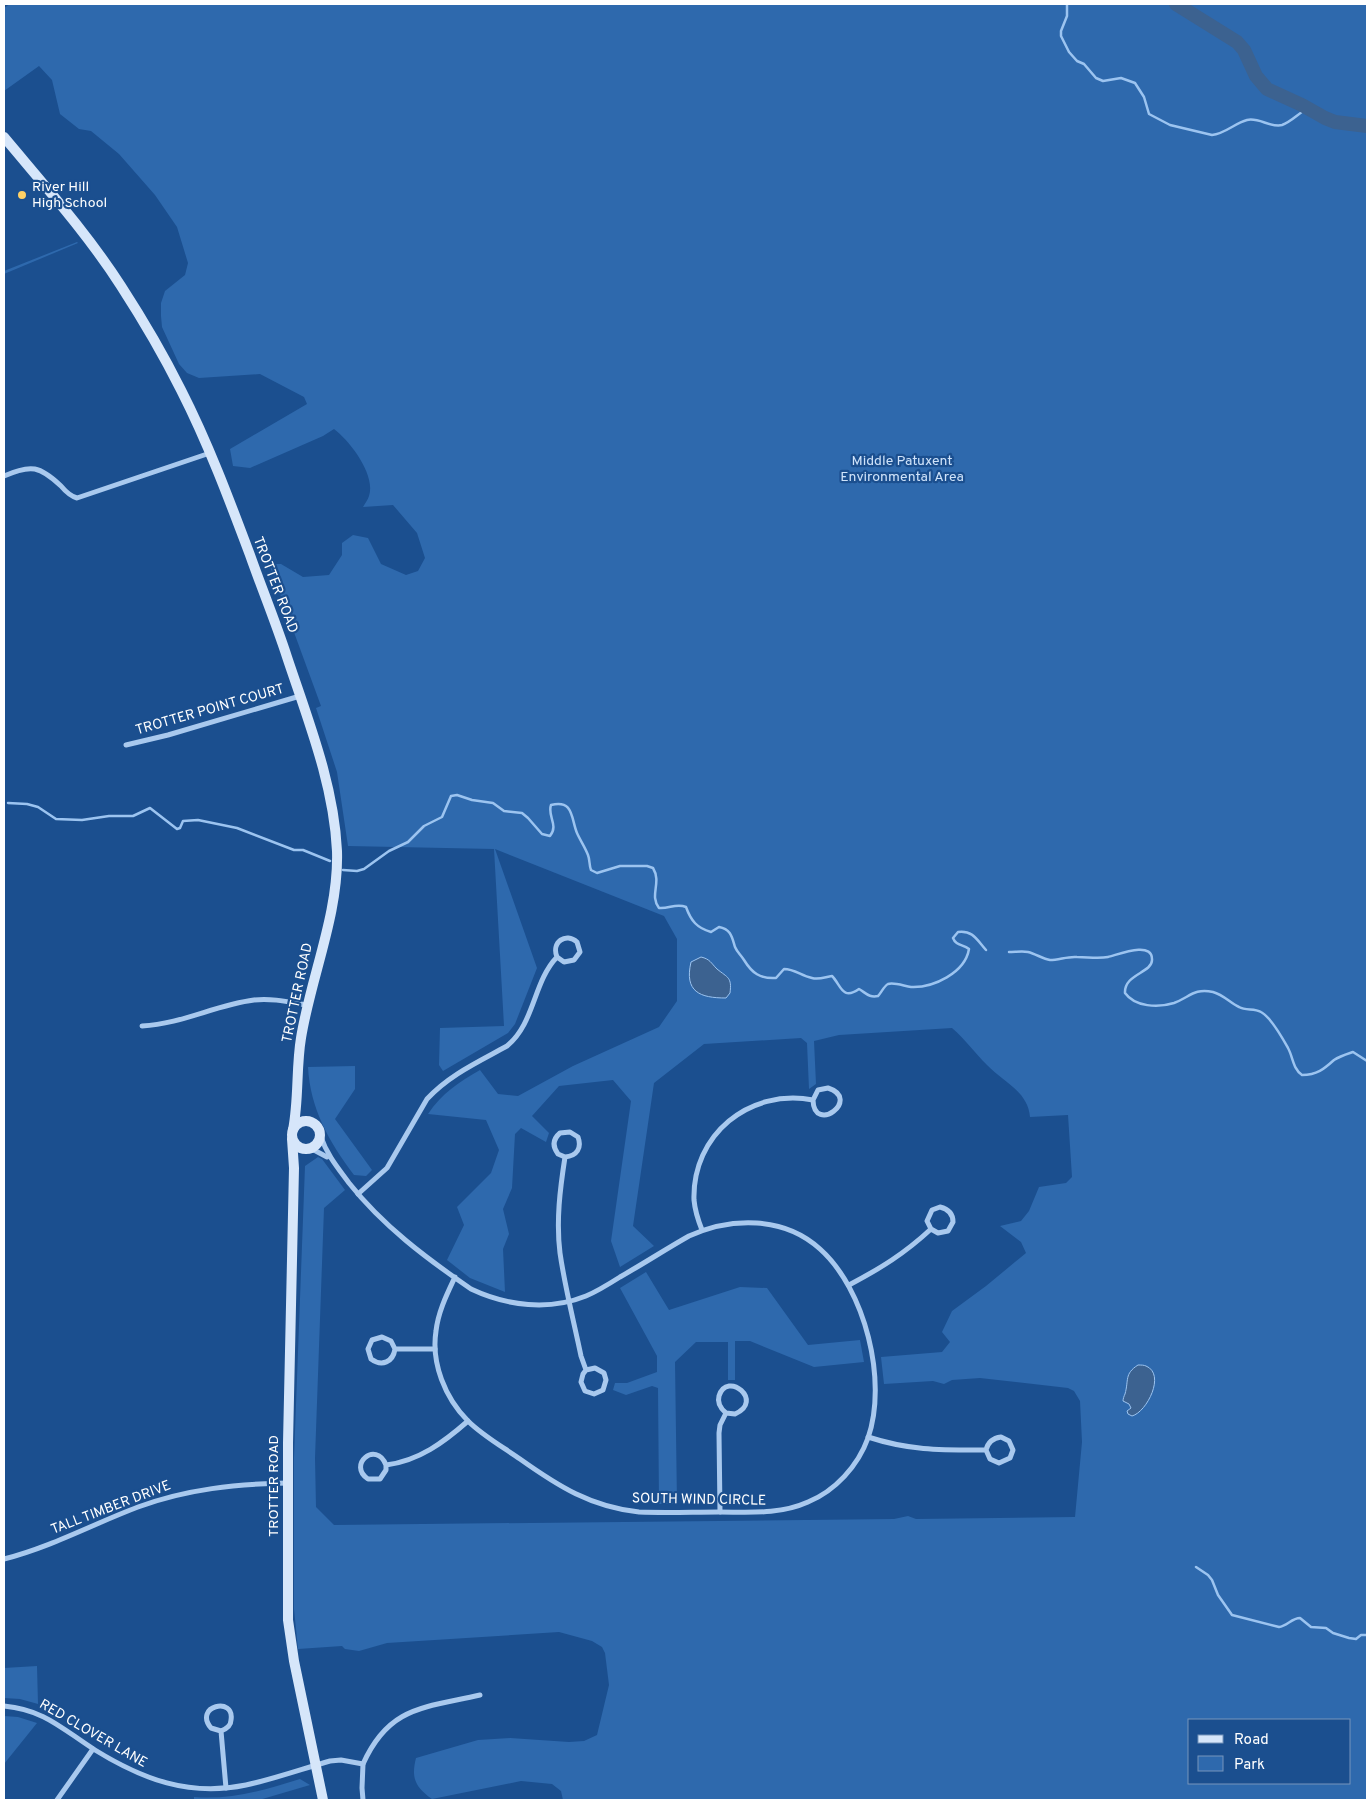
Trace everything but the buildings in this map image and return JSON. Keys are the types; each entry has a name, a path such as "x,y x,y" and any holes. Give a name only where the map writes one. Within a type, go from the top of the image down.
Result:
{"street":[{"name":"TROTTER ROAD","path":"4,137 92,245 120,283 163,356 185,398 210,453 279,632 311,728 328,788 337,851 337,868 331,910 301,1041 293,1134 288,1483 290,1641 323,1800"},
{"path":"4,476 23,468 40,470 48,473 67,493 77,498 210,453"},
{"name":"TROTTER POINT COURT","path":"126,745 300,696"},
{"path":"570,937 577,942 580,952 574,960 564,962 557,957 555,949 560,940 570,937"},
{"path":"358,1194 387,1168 427,1099 436,1090 455,1075 507,1046 520,1033 546,970 557,957"},
{"path":"142,1026 162,1025 253,1000 280,1000 308,1005"},
{"path":"828,1088 837,1093 840,1100 839,1106 834,1112 825,1115 818,1112 813,1100 818,1090 828,1088"},
{"path":"702,1230 694,1202 696,1173 701,1158 718,1131 729,1120 753,1105 780,1098 793,1097 813,1100"},
{"path":"294,1168 301,1156 318,1144 321,1137 319,1128 302,1110 297,1100"},
{"path":"310,1149 298,1148 293,1134 299,1123 312,1122"},
{"path":"570,1132 578,1138 580,1143 579,1148 571,1157 565,1157 558,1154 555,1150 555,1140 560,1133 570,1132"},
{"name":"SOUTH WIND CIRCLE","path":"321,1137 324,1148 331,1160 358,1194 372,1211 400,1236 454,1277 483,1294 512,1303 542,1304 570,1301 586,1296 689,1236 702,1230 726,1224 739,1222 760,1223 782,1228 801,1236 830,1258 849,1285 868,1332 872,1357 874,1397 872,1424 862,1452 848,1471 821,1496 793,1508 770,1513 639,1512 582,1498 551,1481 468,1421 450,1397 438,1368 435,1349 439,1316 454,1277"},
{"name":"SOUTH WIND CIRCLE","path":"310,1149 324,1154 331,1160"},
{"path":"565,1157 560,1202 559,1238 581,1356 586,1370"},
{"path":"940,1207 946,1208 951,1213 953,1222 948,1230 938,1233 931,1229 928,1218 932,1210 940,1207"},
{"path":"849,1285 885,1266 916,1243 931,1229"},
{"path":"382,1337 391,1341 395,1349 391,1360 381,1364 371,1359 368,1349 372,1340 382,1337"},
{"path":"395,1349 435,1349"},
{"path":"595,1368 604,1373 606,1380 603,1390 594,1394 585,1391 580,1382 586,1370 595,1368"},
{"path":"726,1387 739,1387 746,1396 744,1408 741,1412 735,1414 726,1413 719,1404 720,1394 726,1387"},
{"path":"720,1512 719,1433 720,1425 726,1413"},
{"path":"386,1465 410,1460 430,1450 468,1421"},
{"path":"868,1437 897,1446 912,1448 986,1450"},
{"path":"1001,1437 1009,1441 1013,1450 1010,1458 1003,1463 990,1459 986,1450 992,1439 1001,1437"},
{"path":"375,1454 380,1456 386,1465 384,1475 374,1480 364,1477 360,1468 361,1462 369,1455 375,1454"},
{"name":"TALL TIMBER DRIVE","path":"4,1559 42,1548 138,1507 183,1493 225,1486 288,1483"},
{"path":"363,1800 364,1764 375,1740 394,1721 418,1710 480,1695"},
{"name":"RED CLOVER LANE","path":"4,1706 30,1710 43,1715 124,1768 157,1781 190,1788 226,1788 262,1781 340,1760 364,1764"},
{"path":"216,1706 227,1708 231,1712 230,1725 221,1731 211,1728 206,1719 208,1712 216,1706"},
{"path":"221,1731 226,1788"},
{"path":"57,1800 93,1749"}],"green space":[{"name":"Middle Patuxent Environmental Area","path":"10,4 1367,4 1367,1800 563,1800 561,1791 552,1784 521,1781 432,1799 418,1786 414,1777 416,1758 478,1740 510,1738 569,1742 584,1741 597,1735 609,1685 605,1653 602,1647 592,1641 559,1632 387,1643 359,1651 345,1649 342,1646 298,1649 294,1609 294,1458 305,1166 318,1157 322,1159 345,1190 324,1208 315,1458 316,1507 334,1525 894,1519 908,1516 916,1519 1075,1517 1082,1442 1080,1401 1074,1391 1068,1388 980,1378 952,1380 944,1384 933,1381 884,1384 881,1357 942,1352 950,1342 942,1332 952,1311 1026,1253 1021,1242 1000,1226 1021,1221 1029,1211 1039,1187 1066,1183 1072,1177 1068,1115 1030,1117 1025,1100 1020,1094 993,1071 952,1028 839,1035 814,1041 816,1084 809,1089 807,1043 801,1038 704,1044 654,1083 633,1226 654,1246 620,1267 611,1241 631,1101 613,1080 559,1086 532,1116 549,1133 546,1142 521,1128 515,1134 512,1188 503,1209 509,1234 503,1249 505,1292 470,1278 447,1260 464,1225 457,1207 491,1173 499,1150 486,1120 428,1114 451,1089 480,1070 498,1094 518,1096 573,1066 659,1027 677,1001 677,939 664,916 495,849 537,968 515,1024 508,1033 443,1071 439,1065 440,1028 504,1026 494,849 348,846 337,772 316,708 321,706 269,564 281,564 303,577 329,575 342,555 342,543 353,535 368,538 381,564 406,575 418,571 425,558 417,533 393,505 363,507 369,497 369,478 354,450 334,429 323,436 250,468 233,466 230,449 307,404 304,397 260,374 199,378 187,373 179,364 162,327 161,316 161,303 165,291 185,275 188,263 177,227 155,195 119,154 91,131 79,129 60,114 52,80 39,66 4,91 4,8"},
{"path":"78,243 4,274 4,271"},
{"path":"355,1066 355,1089 335,1119 372,1170 366,1176 354,1175 322,1124 313,1097 308,1067"},
{"path":"646,1272 669,1310 740,1287 767,1288 808,1345 860,1340 864,1362 814,1367 750,1341 735,1341 735,1380 728,1380 728,1342 696,1342 675,1362 677,1504 659,1504 658,1388 652,1386 626,1395 613,1390 615,1383 627,1383 657,1372 657,1356 620,1288"},
{"path":"37,1666 38,1704 20,1699 4,1698 4,1668"},
{"path":"4,1716 18,1717 37,1723 4,1764"},
{"path":"300,1779 310,1785 259,1800 194,1800 194,1797 235,1796"}],"shaded area":[{"path":"701,957 708,960 730,981 730,993 726,998 702,995 692,987 689,972 691,962"},
{"path":"1138,1365 1152,1370 1154,1384 1148,1401 1138,1413 1132,1416 1127,1411 1131,1408 1129,1404 1123,1400 1129,1374"}],"waterway":[{"path":"1067,4 1067,16 1061,36 1069,52 1077,61 1084,64 1096,78 1103,81 1121,78 1135,83 1144,97 1149,114 1170,125 1212,135 1221,133 1238,123 1251,119 1278,126 1282,125 1308,108"},
{"path":"1176,4 1237,42 1244,50 1256,76 1267,89 1335,122 1367,126"},
{"path":"343,870 357,871 364,869 389,851 408,842 424,826 442,817 451,796 457,795 472,800 493,803 504,811 522,813 542,834 550,836 553,828 550,809 551,805 558,804 568,808 577,833 588,855 591,870 597,873 620,866 647,866 653,868 656,879 655,898 659,908 686,907 692,920 698,926 711,932 719,927 723,928 730,934 736,949 747,965 753,972 761,976 776,978 784,969 815,979 832,976 845,993 859,989 868,995 878,996 888,984 920,987 938,982 955,972 966,958 969,949 954,941 953,938 958,932 971,934 986,950"},
{"path":"8,803 27,804 38,807 56,819 82,820 109,816 133,816 150,808 177,829 180,828 183,821 198,820 237,828 294,850 303,850 330,861"},
{"path":"1009,952 1028,952 1050,960 1074,957 1104,958 1134,950 1147,951 1151,954 1151,964 1129,982 1125,993 1129,998 1141,1004 1154,1006 1168,1005 1197,992 1207,991 1220,995 1242,1008 1258,1011 1269,1018 1276,1028 1288,1048 1297,1070 1302,1075 1316,1073 1336,1059 1353,1052 1367,1061"},
{"path":"1196,1567 1212,1580 1218,1595 1232,1615 1279,1627 1300,1618 1311,1627 1326,1628 1333,1633 1349,1638 1356,1639 1361,1635 1367,1635"}],"place":[{"name":"River Hill High School","path":"22,195"}]}
